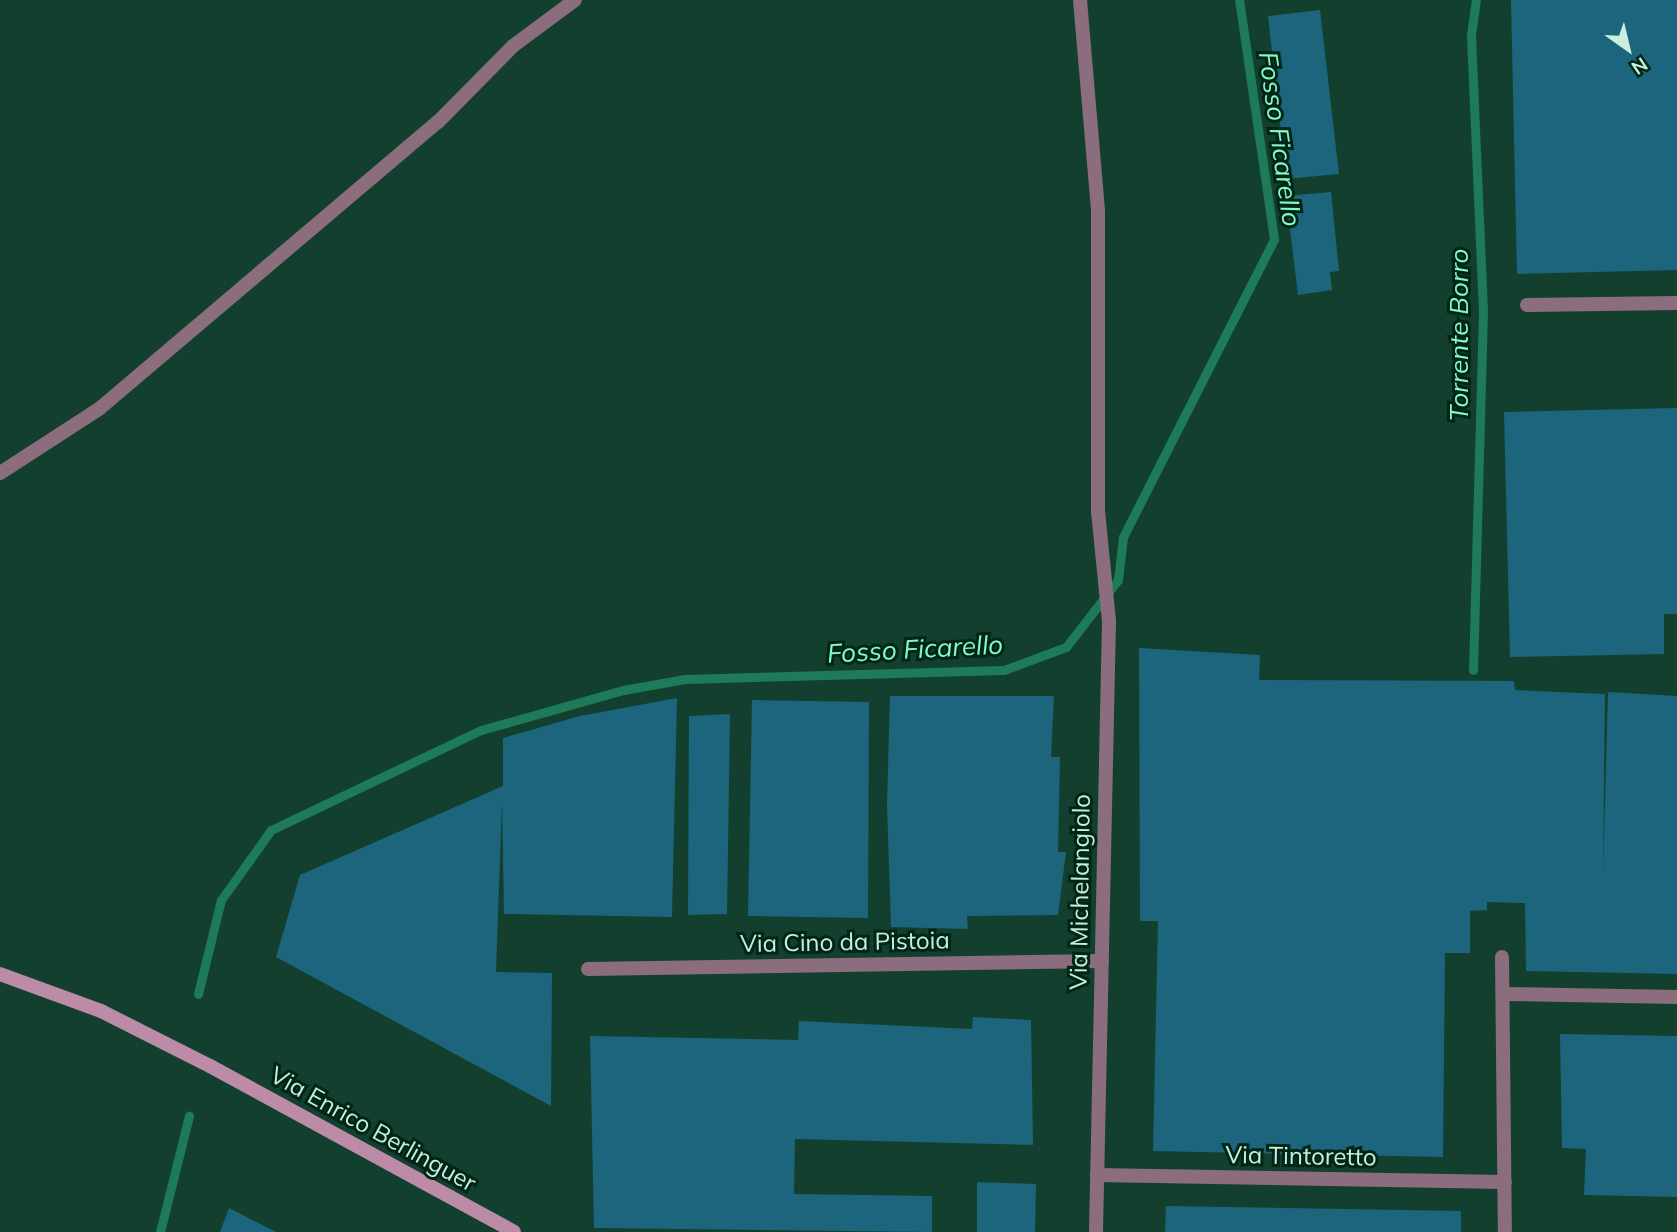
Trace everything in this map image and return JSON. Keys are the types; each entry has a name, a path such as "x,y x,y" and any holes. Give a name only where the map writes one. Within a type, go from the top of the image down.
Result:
{"main road":[{"name":"Via Enrico Berlinguer","path":"0,974 101,1012 210,1066 514,1232"}],"street":[{"path":"0,473 99,410 438,121 513,46 575,0"},
{"name":"Via Michelangiolo","path":"1080,0 1098,211 1102,554 1108,621 1096,1232"},
{"path":"1527,305 1677,303"},
{"path":"1502,957 1505,994 1505,1232"},
{"name":"Via Cino da Pistoia","path":"588,969 1102,961"},
{"path":"1505,994 1677,997"},
{"name":"Via Tintoretto","path":"1097,1175 1505,1182"}],"building":[{"path":"1511,0 1677,0 1677,270 1517,274"},
{"path":"1320,10 1339,174 1286,179 1268,16"},
{"path":"1331,192 1339,271 1330,272 1332,290 1298,295 1286,196"},
{"path":"1677,408 1677,614 1664,614 1664,654 1510,657 1504,412"},
{"path":"1139,648 1260,655 1259,680 1514,681 1515,690 1605,694 1603,875 1608,692 1677,696 1677,974 1526,971 1525,903 1487,902 1487,910 1470,911 1470,953 1445,953 1443,1157 1153,1151 1158,921 1140,921"},
{"path":"890,696 1054,696 1051,757 1060,757 1058,852 1066,852 1058,915 967,916 968,929 891,927 887,804"},
{"path":"677,698 672,917 504,914 502,802 496,972 552,973 551,1106 276,957 300,875 503,786 503,738 580,716"},
{"path":"752,700 869,702 868,918 748,916"},
{"path":"730,714 727,914 688,915 689,716"},
{"path":"973,1017 1031,1020 1033,1145 795,1139 794,1194 932,1196 932,1232 594,1228 590,1036 798,1040 799,1021 972,1029"},
{"path":"1560,1034 1677,1036 1677,1197 1584,1195 1586,1149 1562,1148"},
{"path":"977,1182 1036,1184 1035,1232 977,1232"},
{"path":"1166,1206 1461,1211 1461,1232 1165,1232"},
{"path":"229,1208 276,1232 220,1232"}],"waterway":[{"name":"Fosso Ficarello","path":"198,994 221,900 271,830 481,730 623,690 685,679 1004,670 1066,647 1118,580 1123,537 1274,239 1239,0"},
{"name":"Torrente Borro","path":"1473,670 1483,311 1471,35 1476,0"},
{"name":"Fosso Ficarello","path":"160,1232 189,1116"}]}
